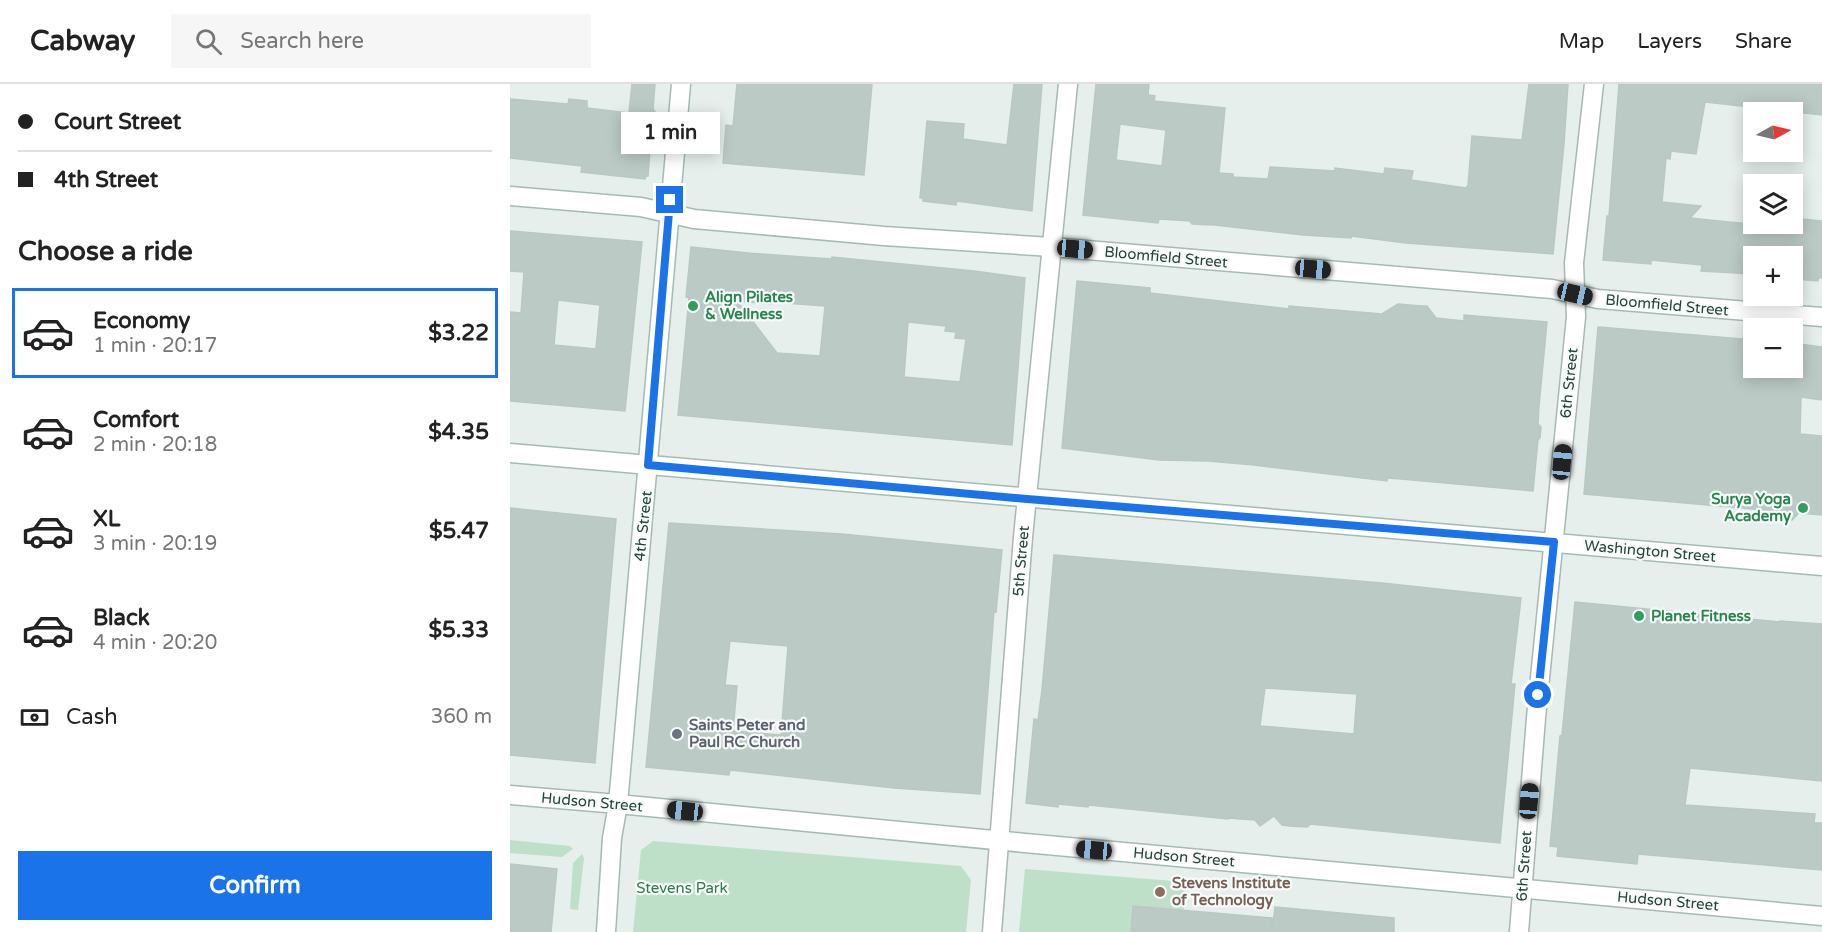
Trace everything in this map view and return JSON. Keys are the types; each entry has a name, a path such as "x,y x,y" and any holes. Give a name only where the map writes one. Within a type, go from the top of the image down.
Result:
{"street":[{"name":"4th Street","path":"606,932 612,838 618,804 681,84"},
{"name":"5th Street","path":"992,932 1027,499 1068,84"},
{"name":"6th Street","path":"1519,932 1535,729 1576,317 1574,263 1594,84"},
{"name":"Bloomfield Street","path":"510,196 641,207 694,219 903,238 1051,247 1551,289 1598,299 1822,317"},
{"name":"Washington Street","path":"510,453 1822,566"},
{"name":"Hudson Street","path":"510,795 1822,916"}],"green space":[{"path":"510,840 570,846 573,849 562,857 510,853"},
{"name":"Stevens Park","path":"653,841 961,866 971,880 966,932 633,932 641,850"},
{"path":"582,854 584,858 578,910 570,909 573,863"},
{"path":"1025,869 1186,882 1184,910 1133,906 1131,932 1019,932"}],"building":[{"path":"632,84 655,84 653,109 656,113 655,122 652,124 648,176 645,179 581,172 582,166 510,158 510,99 568,104 569,99 587,101 587,108 629,113"},
{"path":"737,84 872,84 864,175 723,163 726,125 733,126"},
{"path":"1014,84 1042,84 1032,211 957,201 956,205 923,201 923,198 920,198 927,121 964,124 963,139 1007,145"},
{"path":"1096,84 1149,84 1148,95 1155,96 1154,101 1225,108 1219,173 1233,174 1233,177 1268,179 1270,167 1335,171 1335,168 1384,174 1385,168 1413,171 1411,180 1466,188 1472,136 1522,140 1529,84 1568,84 1553,254 1406,243 1351,236 1351,238 1303,235 1192,224 1190,221 1159,219 1158,223 1083,215","holes":["1120,124 1166,130 1162,166 1116,160"]},
{"path":"1619,84 1822,84 1822,115 1803,113 1803,102 1743,102 1743,106 1705,102 1696,154 1671,151 1670,159 1666,158 1662,202 1701,206 1690,218 1743,223 1743,234 1803,234 1803,219 1822,221 1822,278 1818,278 1818,281 1803,280 1803,246 1743,246 1743,273 1701,271 1702,265 1651,260 1651,264 1603,260 1607,216 1609,216"},
{"path":"510,231 642,242 625,411 510,401 510,312 521,313 524,272 510,271","holes":["558,300 600,305 596,349 554,345"]},
{"path":"691,247 831,259 832,257 1025,278 1012,445 678,415 689,298 686,297","holes":["737,301 825,306 820,356 777,353","908,322 946,326 945,331 956,332 955,338 966,339 960,382 904,377"]},
{"path":"1077,281 1150,288 1150,293 1289,309 1289,306 1382,314 1398,304 1427,306 1436,318 1464,321 1464,315 1547,322 1539,406 1538,424 1541,427 1533,491 1387,478 1387,481 1254,465 1159,460 1062,448"},
{"path":"1598,327 1743,339 1743,378 1803,378 1803,344 1822,347 1822,400 1801,397 1800,434 1822,436 1822,515 1799,513 1792,520 1787,512 1584,494"},
{"path":"510,508 616,519 595,763 510,755"},
{"path":"669,523 842,534 1002,550 996,612 994,611 980,794 894,788 730,770 729,775 646,767","holes":["730,641 788,646 781,735 733,731 737,686 725,685"]},
{"path":"1054,555 1382,583 1521,598 1511,684 1515,684 1500,843 1311,824 1307,827 1289,826 1282,825 1274,816 1260,826 1255,820 1089,805 1088,807 1058,804 1058,807 1026,803 1034,719 1038,720","holes":["1265,688 1357,694 1354,734 1260,726"]},
{"path":"1575,602 1822,624 1822,781 1690,768 1685,805 1815,814 1814,823 1822,823 1822,870 1638,854 1637,864 1557,856 1558,847 1550,846"},
{"path":"510,864 557,869 551,932 510,932"},
{"path":"1133,906 1272,918 1271,932 1131,932"},
{"path":"1275,907 1394,918 1394,932 1272,932"}],"place":[{"name":"Align Pilates & Wellness","path":"693,306"},
{"name":"Surya Yoga Academy","path":"1803,508"},
{"name":"Planet Fitness","path":"1639,616"},
{"name":"Saints Peter and Paul RC Church","path":"677,734"},
{"name":"Stevens Institute of Technology","path":"1160,892"}],"route":[{"path":"670,200 648,465 1554,542 1538,695"}]}
